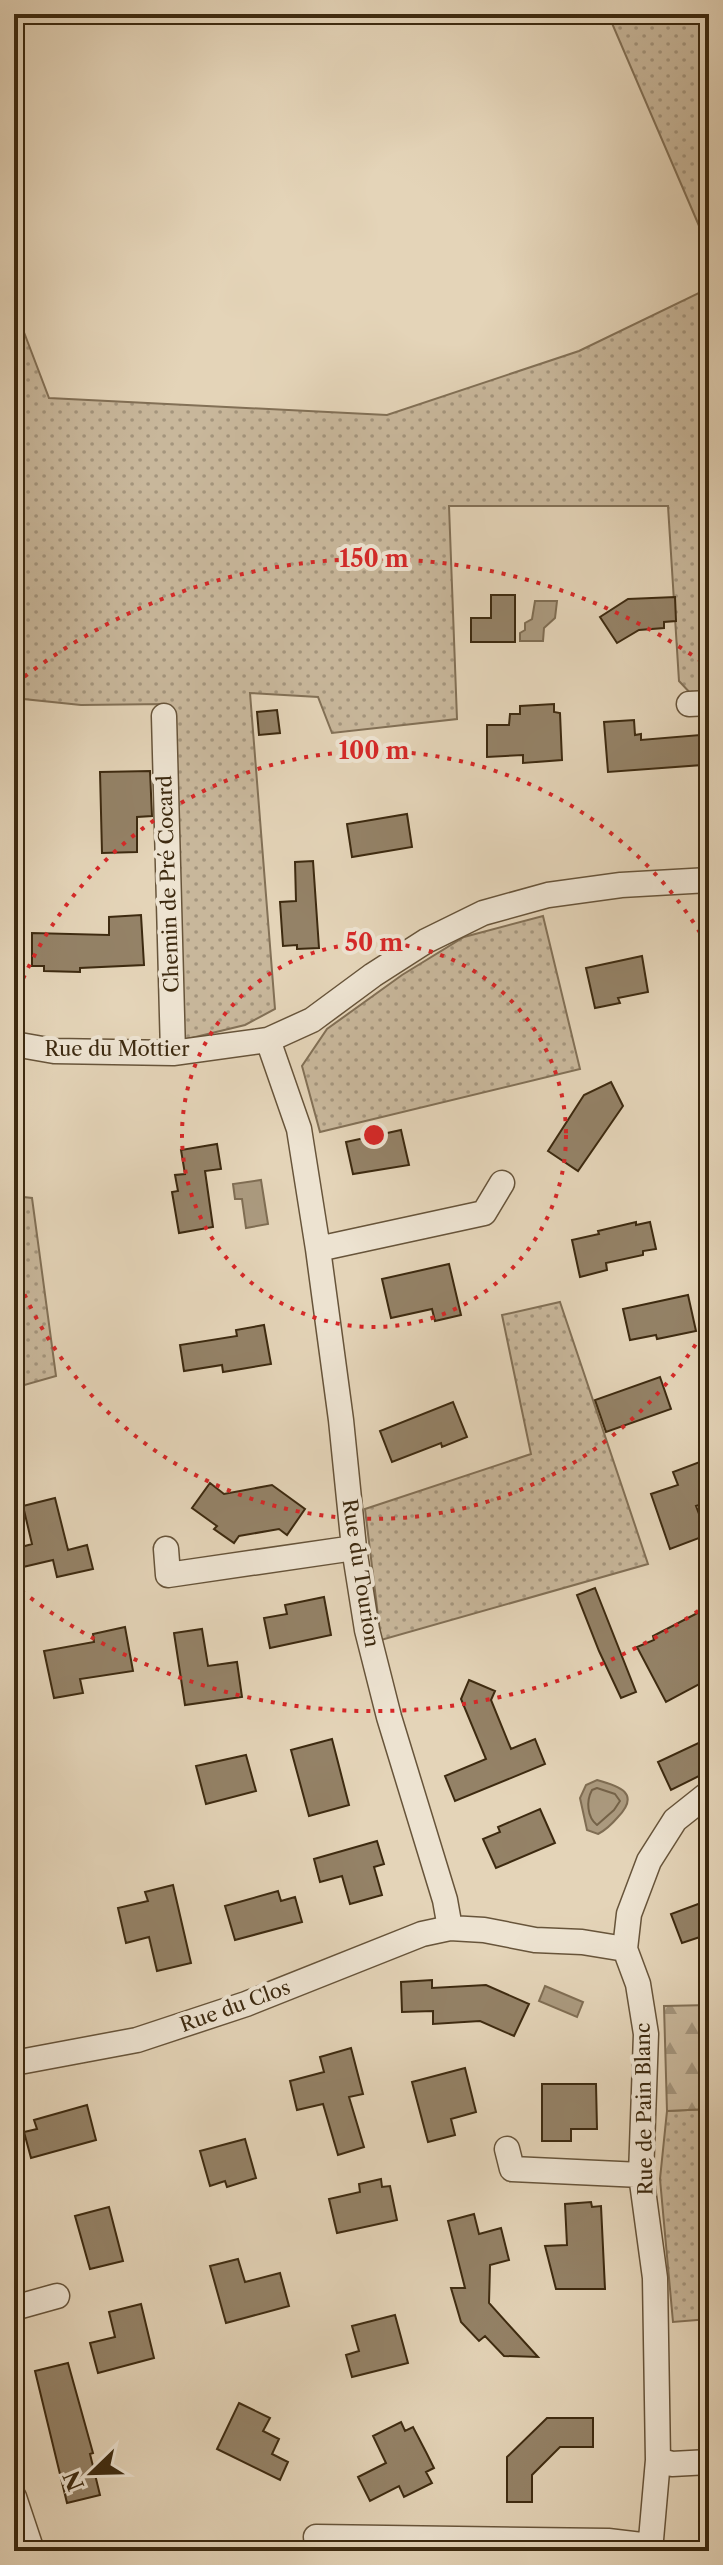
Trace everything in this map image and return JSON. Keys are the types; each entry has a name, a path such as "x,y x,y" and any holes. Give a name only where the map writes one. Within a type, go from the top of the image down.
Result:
{"street":[{"name":"Chemin de Pré Cocard","path":"164,716 173,1053"},
{"name":"Rue du Mottier","path":"14,1044 54,1051 173,1053 268,1040 312,1020 426,941 483,913 548,895 621,885 709,880"},
{"name":"Rue du Tourion","path":"268,1040 299,1129 318,1249 354,1548 367,1630 389,1717 445,1900 450,1928"},
{"path":"318,1249 484,1213 502,1183"},
{"path":"166,1549 168,1575 354,1548"},
{"name":"Rue de Pain Blanc","path":"650,2548 658,2460 655,2278 641,2175 646,2034 638,1984 625,1949 629,1914 649,1861 675,1820 709,1793"},
{"path":"450,1928 625,1949"},
{"name":"Rue du Clos","path":"14,2063 137,2040 246,2004 422,1934 450,1928"},
{"path":"507,2149 512,2169 641,2175"},
{"path":"14,2308 57,2296"},
{"path":"658,2460 672,2464 709,2462"},
{"path":"14,2497 32,2551"},
{"path":"316,2537 608,2541 650,2548"}],"green space":[{"path":"608,14 709,14 709,249"},
{"path":"709,288 709,694 692,695 679,681 668,506 449,506 457,719 332,733 318,697 250,693 275,1009 245,1025 183,1040 165,704 81,705 14,698 14,306 49,398 387,415 579,351"},
{"path":"543,916 580,1069 320,1132 302,1066 327,1029 402,975 464,937"},
{"path":"14,1196 32,1198 56,1376 14,1388"},
{"path":"560,1302 648,1564 381,1640 365,1509 531,1454 502,1315"},
{"path":"709,2005 709,2109 667,2111 664,2006"},
{"path":"709,2109 709,2319 673,2322 660,2179 667,2111"}],"water":[{"path":"535,601 557,601 555,618 544,628 543,641 520,641 525,623 532,619"},
{"path":"261,1180 268,1224 246,1228 242,1199 235,1199 233,1184"},
{"path":"597,1780 619,1788 627,1796 628,1802 616,1820 598,1834 587,1830 580,1798 586,1785"},
{"path":"545,1986 583,2002 577,2017 539,2001"}],"building":[{"path":"491,595 515,595 515,642 471,642 471,618 491,618"},
{"path":"675,597 676,621 664,622 664,628 639,630 617,643 600,617 628,599"},
{"path":"554,704 554,712 560,713 562,760 523,763 523,755 487,757 487,725 509,725 510,714 520,714 520,706"},
{"path":"277,710 280,733 259,735 257,712"},
{"path":"634,720 635,735 641,734 641,740 700,735 702,765 608,772 604,722"},
{"path":"150,771 152,816 137,817 137,852 102,853 100,772"},
{"path":"407,814 412,847 352,857 347,824"},
{"path":"313,861 319,948 283,946 280,902 296,901 295,862"},
{"path":"141,915 144,965 80,968 80,972 44,971 44,966 32,966 32,933 109,935 109,917"},
{"path":"642,956 648,992 618,998 620,1003 595,1008 586,968"},
{"path":"611,1082 623,1106 578,1171 548,1151 584,1095"},
{"path":"401,1130 409,1165 353,1174 346,1142"},
{"path":"217,1144 221,1169 205,1171 213,1227 179,1233 172,1192 178,1191 175,1175 185,1174 181,1150"},
{"path":"636,1222 636,1225 650,1222 656,1249 606,1263 607,1270 580,1277 572,1240"},
{"path":"449,1264 461,1315 435,1321 432,1309 391,1318 382,1279"},
{"path":"688,1295 696,1331 657,1339 656,1335 630,1340 623,1309"},
{"path":"264,1325 271,1364 223,1372 222,1365 184,1371 180,1345 237,1336 236,1330"},
{"path":"660,1377 671,1409 606,1432 595,1400"},
{"path":"453,1402 467,1437 442,1447 441,1443 392,1462 380,1431"},
{"path":"705,1460 709,1489 702,1491 706,1503 696,1506 707,1535 670,1549 651,1494 678,1485 673,1472"},
{"path":"210,1483 224,1494 272,1485 305,1509 287,1535 279,1529 239,1536 234,1543 192,1508"},
{"path":"55,1498 68,1550 87,1545 93,1569 57,1577 53,1560 23,1567 18,1548 32,1544 23,1506"},
{"path":"595,1588 636,1692 621,1698 577,1595"},
{"path":"324,1597 331,1635 270,1648 264,1618 287,1614 285,1605"},
{"path":"709,1607 709,1679 666,1702 637,1647"},
{"path":"125,1627 133,1671 80,1679 83,1693 54,1698 44,1651 94,1642 93,1634"},
{"path":"202,1629 208,1666 237,1662 242,1697 185,1705 174,1633"},
{"path":"469,1680 495,1691 491,1700 511,1749 535,1739 545,1764 455,1801 445,1776 486,1759 461,1699"},
{"path":"709,1738 709,1771 671,1790 658,1762"},
{"path":"332,1739 349,1805 309,1816 291,1750"},
{"path":"246,1755 256,1791 206,1804 196,1766"},
{"path":"540,1809 555,1843 496,1868 483,1839 500,1832 498,1827"},
{"path":"377,1841 384,1864 374,1867 382,1895 350,1904 342,1876 320,1882 314,1859"},
{"path":"173,1885 191,1963 157,1971 149,1937 126,1943 118,1908 148,1901 145,1892"},
{"path":"278,1891 281,1901 295,1897 302,1922 235,1940 225,1906"},
{"path":"709,1900 709,1934 682,1943 671,1914"},
{"path":"432,1980 432,1988 486,1985 529,2004 514,2036 480,2021 433,2024 433,2011 402,2012 401,1982"},
{"path":"351,2048 363,2094 349,2097 364,2147 338,2155 323,2104 297,2110 290,2081 324,2072 320,2057"},
{"path":"465,2068 476,2112 451,2119 455,2135 428,2142 412,2082"},
{"path":"542,2084 596,2084 597,2129 571,2129 571,2141 542,2141"},
{"path":"87,2105 96,2140 31,2158 24,2132 37,2129 34,2120"},
{"path":"245,2139 256,2178 227,2187 225,2181 210,2186 200,2151"},
{"path":"381,2179 382,2187 390,2186 397,2220 337,2233 329,2199 360,2192 359,2184"},
{"path":"591,2202 592,2207 601,2206 605,2289 556,2289 545,2246 567,2245 565,2204"},
{"path":"109,2207 123,2261 90,2269 75,2216"},
{"path":"474,2214 479,2234 501,2228 509,2260 490,2265 489,2303 538,2357 504,2356 485,2336 479,2341 461,2322 451,2288 465,2288 448,2221"},
{"path":"238,2259 245,2282 280,2273 289,2306 226,2323 210,2266"},
{"path":"141,2304 154,2358 98,2373 90,2343 115,2337 109,2312"},
{"path":"395,2315 408,2363 352,2377 346,2355 359,2351 352,2326"},
{"path":"68,2363 93,2453 90,2454 100,2495 67,2503 35,2371"},
{"path":"239,2403 270,2418 263,2431 279,2439 272,2454 288,2462 280,2480 217,2449"},
{"path":"547,2418 593,2418 593,2447 560,2447 532,2475 532,2502 507,2502 507,2457"},
{"path":"401,2422 405,2431 413,2427 427,2454 434,2468 426,2472 432,2483 404,2497 399,2486 370,2501 358,2477 386,2463 373,2436"}]}
